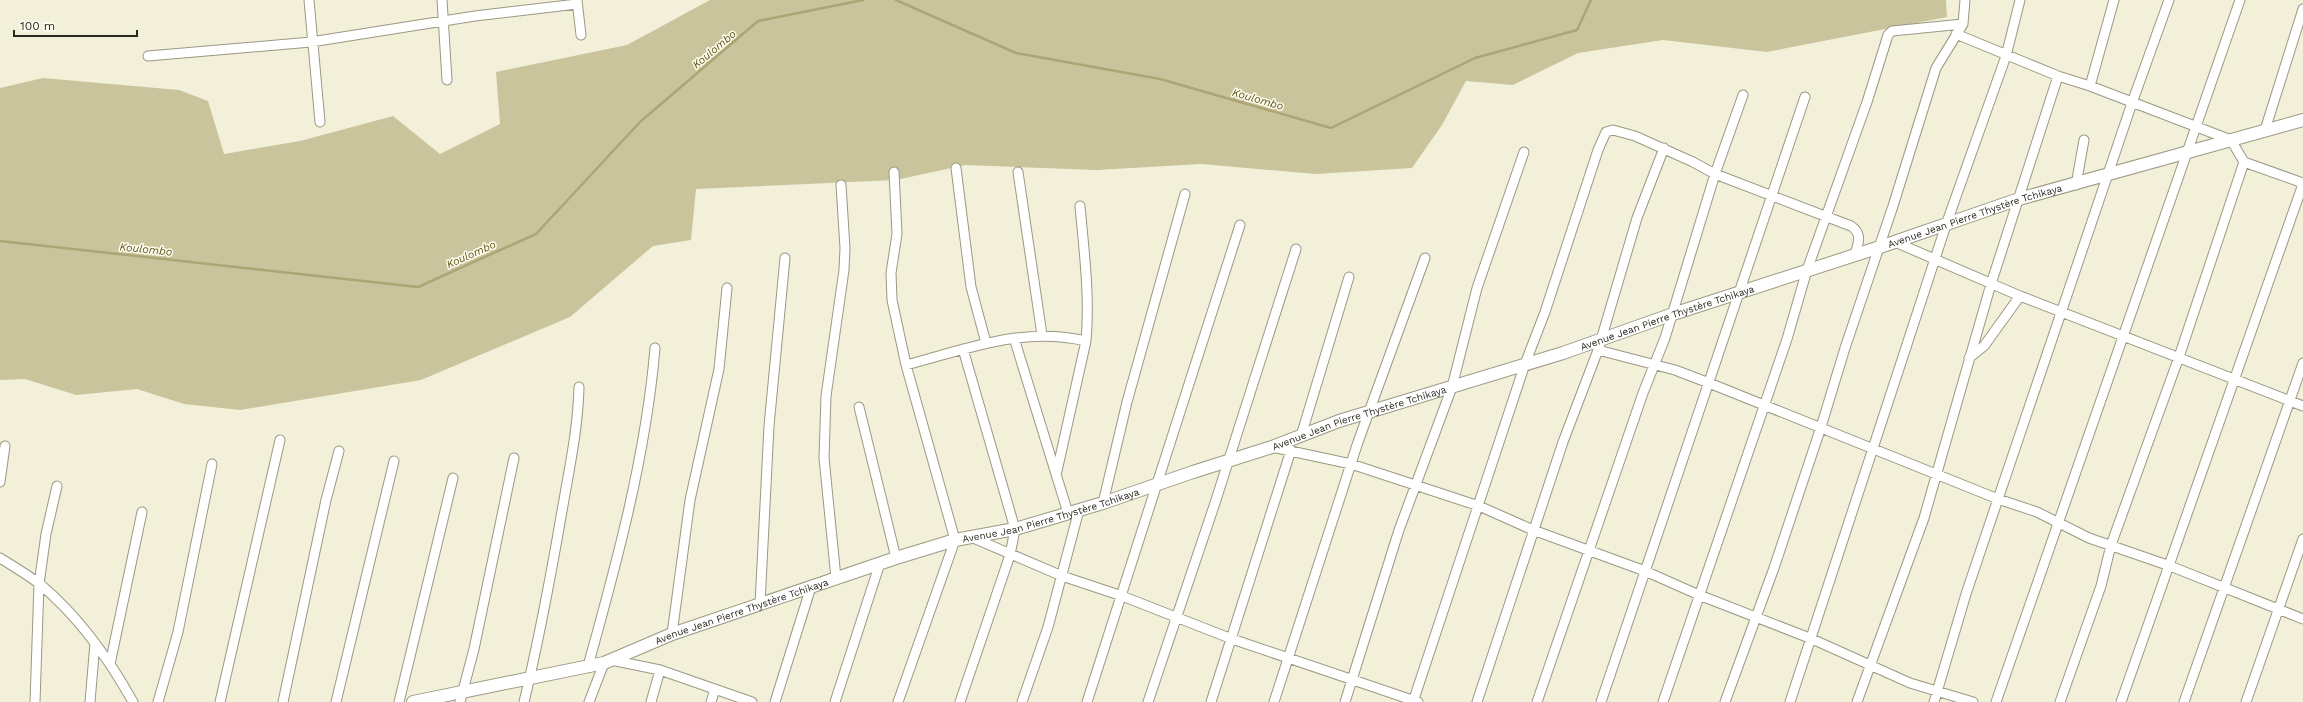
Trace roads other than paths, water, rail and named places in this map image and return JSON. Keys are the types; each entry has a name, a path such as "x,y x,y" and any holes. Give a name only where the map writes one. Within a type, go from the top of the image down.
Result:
{"street":[{"path":"309,0 311,42 320,122"},
{"path":"442,0 447,80"},
{"path":"1725,702 1757,618 1821,427 1845,348 1880,247 1936,68 1963,24 1965,0"},
{"path":"1790,702 1812,639 1947,222 2006,56 2020,0"},
{"path":"2090,86 2114,0"},
{"path":"1934,702 1962,608 1998,499 2132,103 2169,0"},
{"path":"1996,702 2188,153 2195,125 2240,0"},
{"path":"148,56 311,42 577,2 581,35"},
{"path":"2265,130 2303,10"},
{"path":"1663,702 1791,328 1807,270 1890,33 1963,24"},
{"path":"1956,34 2006,56 2195,125 2231,140 2244,162 2303,184 2121,702"},
{"path":"1857,702 1924,518 1935,474 1991,284 2058,76"},
{"path":"1537,702 1654,364 1673,314 1715,174 1743,95"},
{"path":"1601,702 1805,97"},
{"name":"Avenue Jean Pierre Thystère Tchikaya","path":"413,702 461,698 530,678 607,661 672,634 896,558 955,540 1015,529 1103,504 1228,460 1272,447 1369,411 1526,364 1599,345 1673,314 1880,247 1947,222 2019,199 2076,185 2303,120"},
{"path":"971,537 1062,576 1122,596 1232,639 1415,702 1526,364 1605,134 1608,130 1620,131 1664,148 1715,174 1772,197 1826,216 1856,229 1859,241 1855,255"},
{"path":"2076,185 2084,140"},
{"path":"1476,702 1580,392 1599,345 1637,218 1664,148"},
{"path":"1345,702 1399,530 1452,387 1478,288 1524,152"},
{"path":"2060,702 2101,586 2111,545 2179,357 2244,162"},
{"path":"956,168 963,236 972,287 986,343"},
{"path":"894,172 897,234 891,288 906,364 955,540 898,702"},
{"path":"1018,172 1042,335"},
{"path":"836,578 824,458 826,396 844,270 845,248 842,185"},
{"path":"1103,504 1127,402 1185,194"},
{"path":"1057,471 1086,342 1088,294 1080,206"},
{"path":"1087,702 1158,485 1240,225"},
{"path":"1895,242 2020,296 2303,406"},
{"path":"1148,702 1296,249"},
{"path":"760,604 770,426 785,258"},
{"path":"1274,702 1369,411 1425,258"},
{"path":"1301,436 1349,277"},
{"path":"672,634 690,500 719,369 727,288"},
{"path":"1969,358 1984,346 2020,296"},
{"path":"906,364 986,343 1014,338 1042,335 1086,342"},
{"path":"1014,338 1057,471 1074,511 1062,576 1048,627 1022,702"},
{"path":"1599,345 1709,383 1764,407 1821,427 1873,450 1998,499 2037,512 2058,524 2089,538 2170,566 2303,619"},
{"path":"588,666 612,579 630,497 651,392 655,348"},
{"path":"960,702 1010,555 1015,529 963,349"},
{"path":"2184,702 2303,363"},
{"path":"524,702 539,636 571,462 577,421 579,387"},
{"path":"859,407 896,558"},
{"path":"220,702 280,440"},
{"path":"0,482 5,446"},
{"path":"1272,447 1351,464 1479,506 1533,530 1645,571 1699,595 1812,639 1871,664 1910,683 1938,690 1973,702"},
{"path":"1211,702 1291,450"},
{"path":"283,702 326,500 339,451"},
{"path":"461,698 477,634 514,458"},
{"path":"336,702 394,461"},
{"path":"158,702 178,632 212,464"},
{"path":"399,702 453,478"},
{"path":"35,702 39,584 46,534 57,486"},
{"path":"110,664 142,512"},
{"path":"2246,702 2303,539"},
{"path":"0,558 39,584 62,604 110,664 133,702"},
{"path":"835,702 880,564"},
{"path":"775,702 811,587"},
{"path":"90,702 94,643"},
{"path":"589,702 607,661 660,670 752,702"},
{"path":"651,702 660,670"},
{"path":"711,702 715,689"}],"waterway":[{"name":"Koulombo","path":"0,241 418,287 536,234 640,122 758,21 863,0"},
{"name":"Koulombo","path":"896,0 1016,53 1160,79 1331,128 1475,58 1577,30 1591,0"}]}
